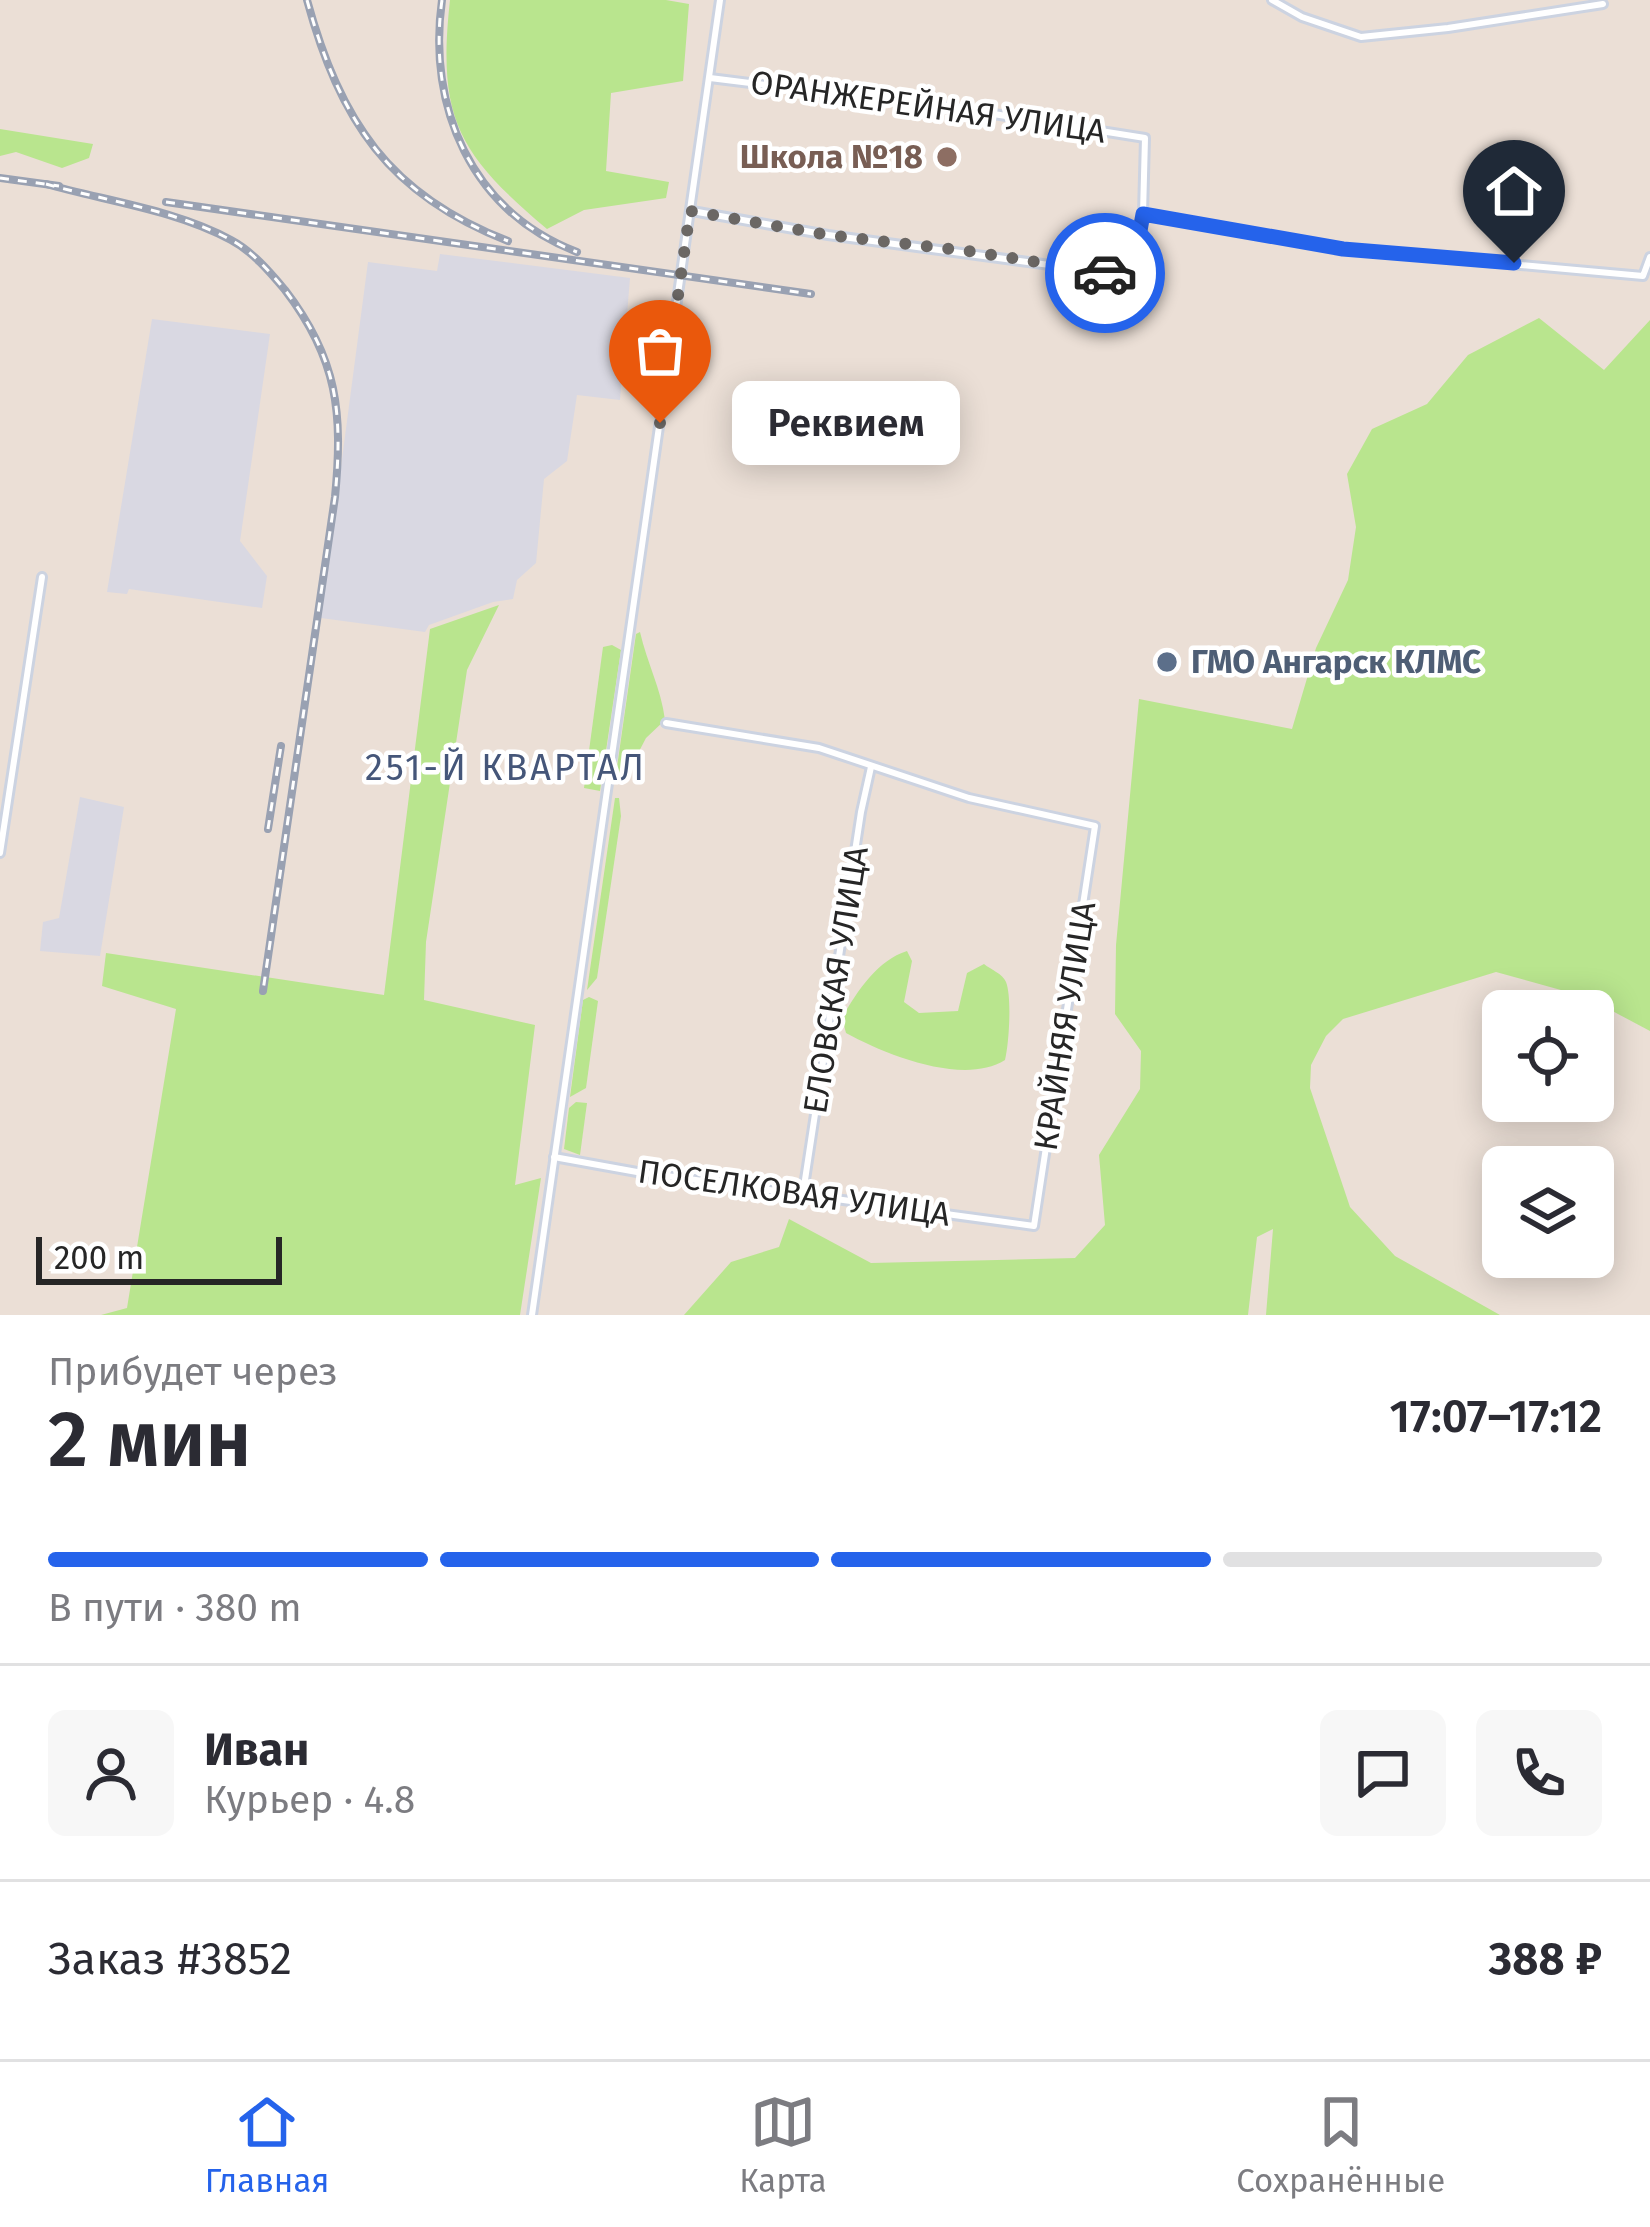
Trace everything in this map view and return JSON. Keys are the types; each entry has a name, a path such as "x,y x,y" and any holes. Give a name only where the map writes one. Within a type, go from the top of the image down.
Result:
{"street":[{"path":"532,1315 720,0"},
{"path":"1271,0 1302,17 1361,37 1603,4"},
{"path":"1543,11 1544,0"},
{"name":"ОРАНЖЕРЕЙНАЯ УЛИЦА","path":"710,78 1145,138 1143,214"},
{"path":"690,211 828,235 1132,275 1143,214 1343,249 1606,272 1643,275 1650,256"},
{"path":"0,853 42,577"},
{"path":"666,723 819,748 871,767"},
{"name":"КРАЙНЯЯ УЛИЦА","path":"871,767 969,798 1095,826 1034,1226"},
{"name":"ЕЛОВСКАЯ УЛИЦА","path":"803,1192 871,767"},
{"name":"ПОСЕЛКОВАЯ УЛИЦА","path":"554,1156 637,1172 1034,1226"}],"shaded area":[{"path":"440,254 630,278 620,400 577,395 567,461 544,479 536,563 517,580 513,599 429,625 425,632 321,618 368,262 437,271"},
{"path":"152,319 270,334 240,541 267,576 262,608 129,589 127,594 107,592"},
{"path":"80,797 124,807 100,956 40,951 43,922 59,918"}],"green space":[{"path":"450,0 666,0 689,4 683,81 611,93 606,171 669,182 666,198 584,210 547,229 517,202 492,178 460,131 447,75"},
{"path":"0,129 93,144 89,158 62,168 16,152 0,156"},
{"path":"1539,318 1604,370 1650,320 1650,1031 1614,1012 1614,990 1561,990 1496,972 1343,1019 1326,1036 1311,1065 1310,1088 1350,1207 1395,1256 1500,1315 1266,1315 1273,1229 1257,1237 1248,1315 684,1315 731,1262 779,1247 789,1219 871,1263 1075,1258 1105,1225 1099,1155 1140,1089 1141,1051 1115,1014 1116,945 1139,699 1292,729 1316,648 1348,580 1356,527 1347,474 1372,429 1427,404 1468,355"},
{"path":"499,605 467,670 426,942 424,1000 535,1025 515,1185 541,1178 520,1315 101,1315 127,1308 176,1009 102,986 106,953 384,995 430,629"},
{"path":"640,632 665,720 646,738 624,780 615,781 636,634"},
{"path":"603,647 621,650 600,791 584,788"},
{"path":"615,798 619,798 621,816 597,978 587,990"},
{"path":"907,951 912,961 904,1002 919,1013 958,1011 967,973 984,964 1002,977 1009,1009 1005,1060 988,1067 947,1069 903,1058 846,1033 842,1018 862,987 887,961"},
{"path":"583,1000 598,1001 586,1088 570,1097"},
{"path":"576,1102 587,1103 580,1155 564,1149 569,1108"}],"railway":[{"path":"307,0 336,82 375,149 431,201 508,241"},
{"path":"442,0 442,79 464,151 509,210 540,234 577,252"},
{"path":"0,178 59,186"},
{"path":"46,184 164,214 239,245 273,276 303,315 333,388 338,439 335,497 263,991"},
{"path":"166,202 811,294"},
{"path":"268,829 281,746"}],"way so far":[{"path":"660,423 690,211 1105,273"}],"place":[{"name":"Школа №18","path":"947,157"},
{"name":"Реквием","path":"660,423"},
{"name":"ГМО Ангарск КЛМС","path":"1167,662"}],"district":[{"name":"251-Й КВАРТАЛ","path":"506,768"}],"route":[{"path":"1105,273 1132,275 1143,214 1343,249 1514,263"}]}
